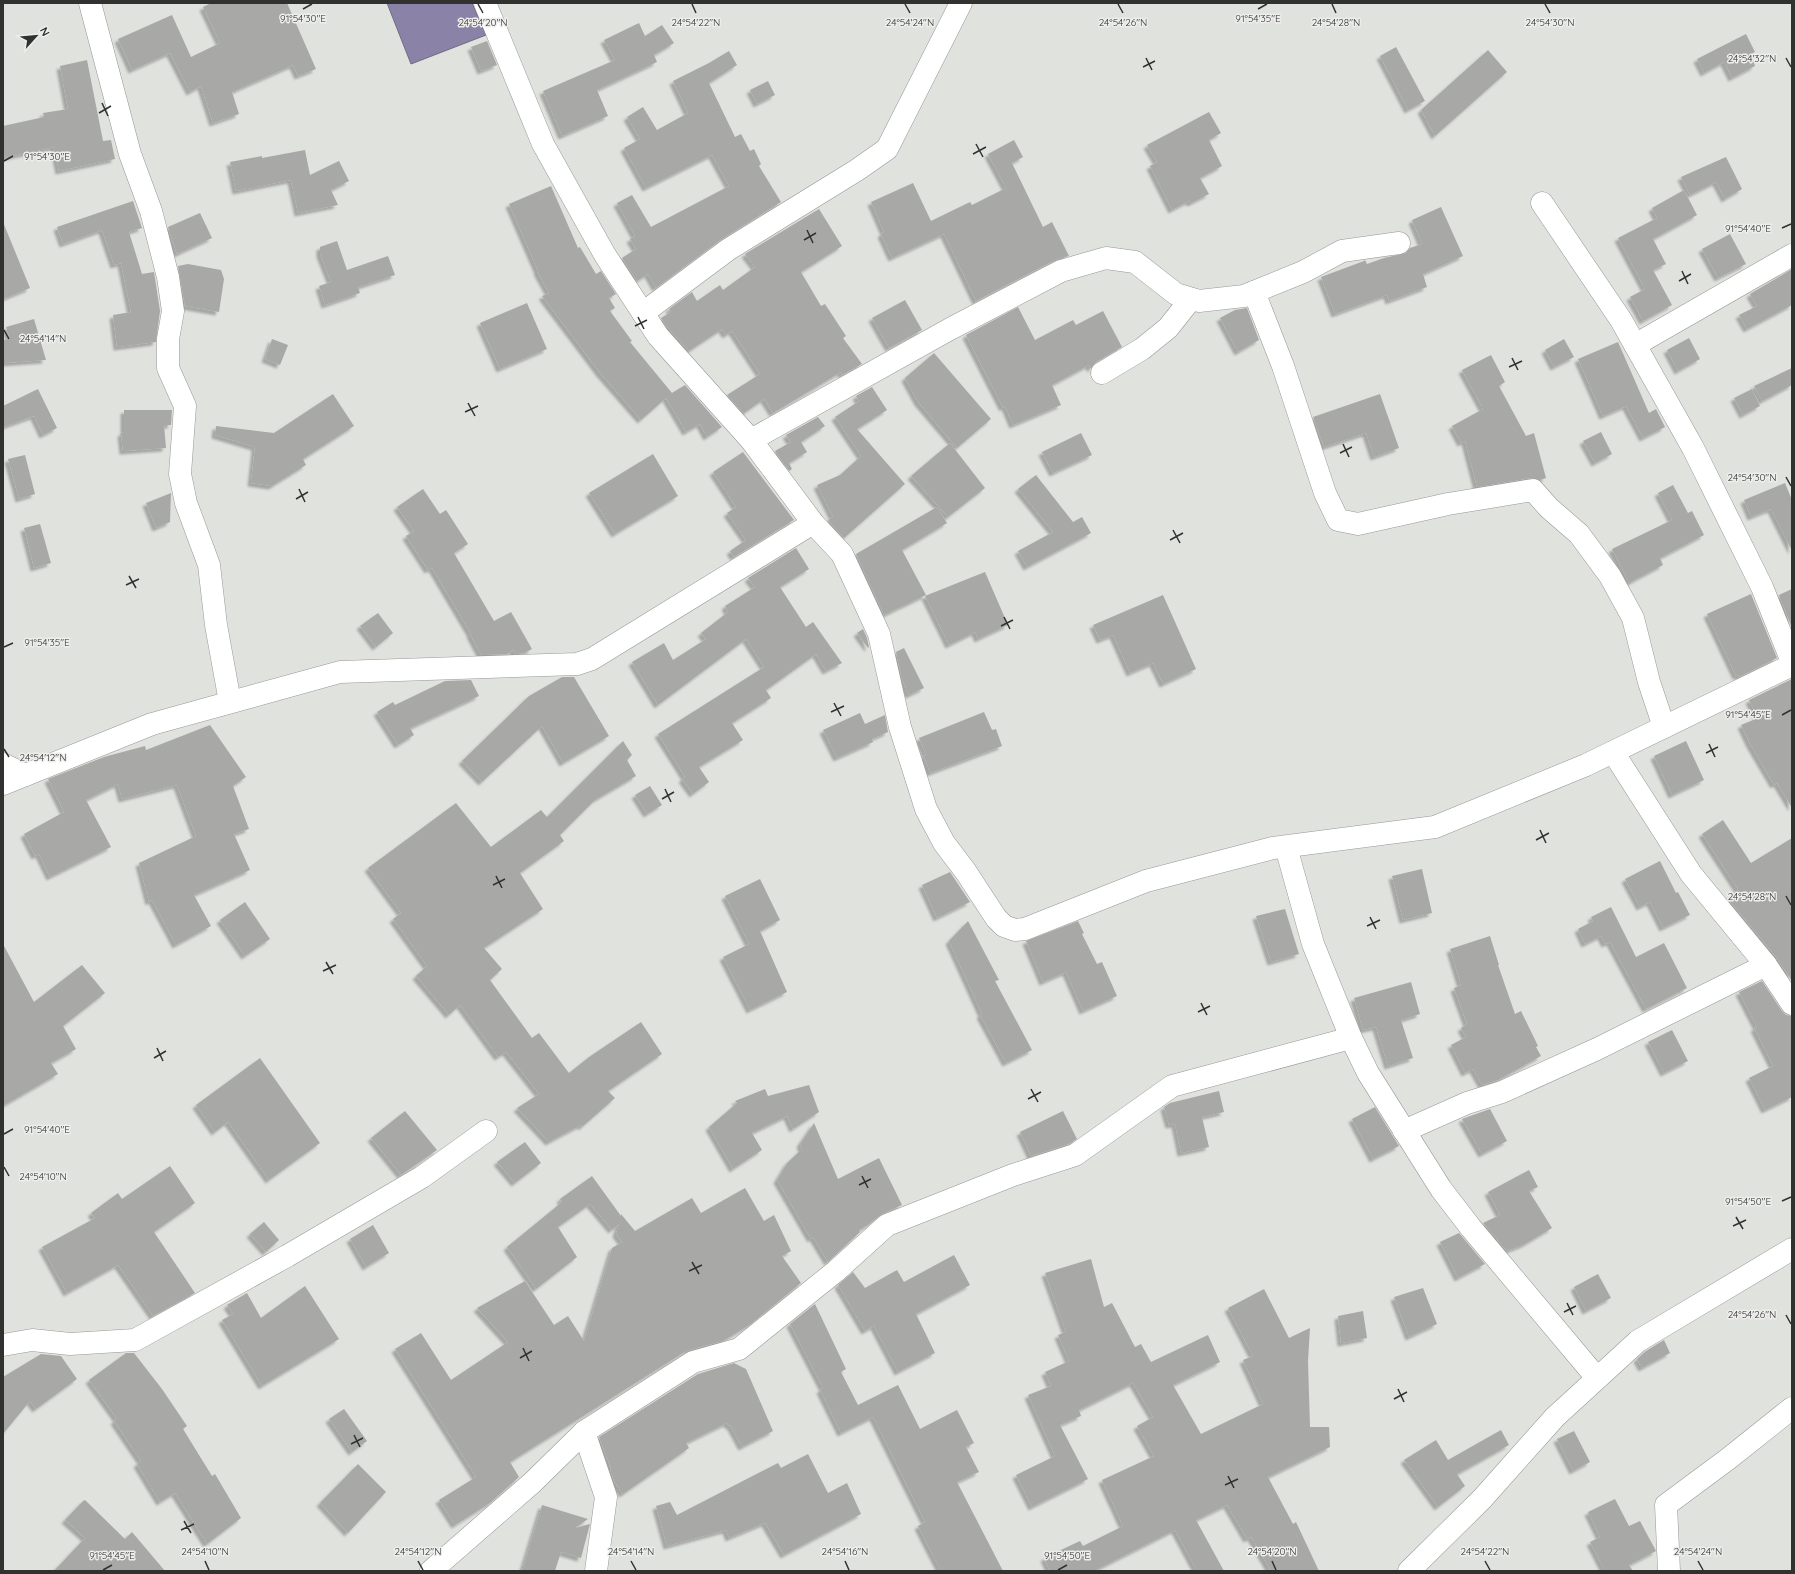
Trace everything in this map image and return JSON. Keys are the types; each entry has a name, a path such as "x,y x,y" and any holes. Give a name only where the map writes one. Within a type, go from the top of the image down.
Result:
{"street":[{"path":"90,3 130,154 150,211 168,277 173,312 168,339 168,368 185,406 180,474 186,503 209,565 216,625 230,702"},
{"path":"485,3 543,144 605,255 658,336 751,440 813,523 842,554 879,634 900,727 926,809 944,843 966,872 996,918 1004,926 1014,930 1025,929 1146,881 1273,848 1436,827 1586,765 1664,728 1792,663 1762,587 1700,462 1621,320 1542,203"},
{"path":"643,312 729,249 857,170 887,149 961,3"},
{"path":"751,440 950,330 1061,271 1106,258 1135,262 1176,294 1199,301 1244,296 1303,272 1342,251 1399,243"},
{"path":"1635,345 1792,255"},
{"path":"1254,292 1283,366 1325,493 1338,520 1358,524 1448,504 1533,490 1549,508 1579,534 1610,576 1633,618 1649,682 1664,728"},
{"path":"1102,373 1142,349 1168,328 1191,299"},
{"path":"3,784 152,724 340,672 577,664 592,659 813,523"},
{"path":"1613,752 1691,874 1766,965 1792,1004"},
{"path":"3,764 25,775"},
{"path":"1286,847 1313,944 1351,1038 1368,1072 1441,1189 1471,1228 1597,1378"},
{"path":"1404,1131 1467,1103 1502,1092 1597,1049 1766,965"},
{"path":"431,1571 533,1482 584,1432 693,1362 739,1349 836,1271 887,1225 1013,1175 1075,1155 1172,1086 1351,1038"},
{"path":"3,1345 32,1340 70,1344 135,1340 287,1256 426,1175 486,1131"},
{"path":"1409,1571 1482,1499 1555,1417 1638,1341 1792,1249"},
{"path":"1669,1571 1666,1505 1728,1459 1792,1408"},
{"path":"584,1432 606,1497 596,1571"}],"shaded area":[{"path":"387,3 472,3 486,35 411,64"}],"building":[{"path":"211,3 287,3 316,69 298,76 293,65 232,92 239,114 213,123 201,86 190,92 170,53 132,70 118,39 172,15 191,57 220,43 203,7"},
{"path":"639,23 645,36 662,25 674,43 654,55 657,62 597,90 608,116 562,136 543,91 615,60 604,40"},
{"path":"1746,34 1755,52 1751,54 1755,66 1732,78 1724,62 1704,73 1697,59"},
{"path":"487,41 497,65 481,71 471,47"},
{"path":"1396,47 1425,101 1408,110 1380,56"},
{"path":"1488,50 1507,72 1435,136 1421,110"},
{"path":"729,51 737,65 709,83 735,137 741,134 750,151 754,149 761,164 759,166 781,202 722,239 656,288 648,274 637,281 622,258 636,249 630,239 635,236 617,203 632,195 651,227 729,186 712,155 646,188 624,148 640,139 627,117 643,107 657,130 688,113 673,81"},
{"path":"87,60 103,141 111,140 115,159 59,171 54,147 3,158 3,126 44,117 43,113 68,109 60,66"},
{"path":"768,81 775,95 757,104 750,90"},
{"path":"1209,112 1221,133 1209,140 1222,166 1200,178 1209,194 1191,203 1189,201 1172,210 1150,166 1157,162 1147,145"},
{"path":"1014,140 1023,157 1012,163 1043,227 1052,222 1069,256 1055,260 976,301 944,234 892,258 881,234 884,232 871,202 913,183 931,221 970,202 972,205 1006,188 988,154"},
{"path":"305,150 310,175 339,161 349,181 331,190 338,205 298,213 291,180 236,191 230,162"},
{"path":"1726,157 1742,189 1725,199 1716,182 1690,195 1681,177"},
{"path":"551,186 578,248 580,247 596,274 601,271 616,294 609,298 615,308 610,311 632,341 630,342 672,393 685,385 722,427 707,437 700,424 686,432 666,398 641,420 600,373 542,296 549,293 537,271 509,204"},
{"path":"1684,190 1697,215 1653,239 1666,264 1653,270 1672,305 1643,321 1630,297 1645,289 1618,238 1657,218 1652,208"},
{"path":"133,201 142,228 129,232 142,274 154,272 160,311 156,342 117,347 113,315 131,312 121,263 114,265 102,230 63,244 57,227"},
{"path":"1441,207 1463,256 1423,274 1427,287 1389,301 1387,295 1335,314 1321,277 1365,260 1367,264 1406,253 1410,248 1422,244 1412,220"},
{"path":"819,209 842,246 801,272 821,306 825,304 846,336 843,338 862,364 842,375 841,372 773,413 764,399 744,413 727,395 760,374 732,331 726,335 722,329 689,351 661,318 671,312 669,309 692,292 697,301 720,285 723,290 755,267 745,254"},
{"path":"200,213 212,238 177,254 168,227"},
{"path":"3,222 30,288 3,299"},
{"path":"1730,234 1746,264 1718,278 1702,249"},
{"path":"337,241 347,270 388,256 395,275 358,287 360,293 325,305 319,286 331,282 320,254 320,247"},
{"path":"188,264 221,270 224,279 219,312 185,306 178,266"},
{"path":"1792,269 1792,305 1747,329 1739,315 1757,306 1750,294"},
{"path":"905,300 922,330 889,348 872,318"},
{"path":"527,303 547,349 500,369 480,323"},
{"path":"1018,307 1035,340 1073,320 1076,325 1103,311 1122,347 1096,362 1091,369 1089,365 1052,385 1061,405 1013,425 1005,406 1003,408 966,335"},
{"path":"1247,308 1259,340 1238,352 1220,318 1235,310"},
{"path":"34,319 46,360 3,363 3,340 10,339 6,327"},
{"path":"1689,338 1700,359 1678,371 1667,350"},
{"path":"272,339 288,345 280,365 265,359"},
{"path":"1564,339 1574,357 1554,367 1545,350"},
{"path":"1618,342 1649,413 1656,409 1665,427 1643,438 1626,406 1603,416 1578,359"},
{"path":"934,353 991,419 957,448 918,402 905,378"},
{"path":"1491,355 1505,382 1499,386 1526,436 1534,433 1546,478 1540,480 1531,478 1477,487 1465,441 1461,443 1452,426 1483,409 1462,370"},
{"path":"1792,368 1792,385 1762,401 1754,386"},
{"path":"872,387 887,410 857,429 905,484 844,538 828,520 833,517 817,485 840,475 861,456 835,417 859,401 856,396"},
{"path":"38,389 57,428 43,435 34,416 3,427 3,406"},
{"path":"1752,389 1760,406 1743,415 1734,398"},
{"path":"333,394 354,426 303,459 306,465 272,486 251,483 255,447 215,435 216,426 274,433"},
{"path":"1380,394 1399,448 1374,457 1366,433 1324,447 1313,417"},
{"path":"124,410 172,410 171,425 164,425 166,448 123,451 121,433 124,432"},
{"path":"818,417 825,426 801,442 807,452 789,463 792,469 789,471 775,451 791,442 786,435"},
{"path":"1601,432 1612,454 1595,463 1583,441"},
{"path":"1081,433 1092,455 1053,473 1042,452"},
{"path":"950,443 985,488 948,517 911,476"},
{"path":"743,452 794,520 734,557 730,551 746,540 727,513 736,507 713,472"},
{"path":"653,454 678,496 615,534 589,493"},
{"path":"25,455 35,494 19,499 8,459"},
{"path":"1036,475 1073,522 1082,517 1091,533 1027,567 1018,551 1053,532 1018,489"},
{"path":"1785,483 1792,500 1792,551 1771,509 1751,517 1744,500"},
{"path":"1673,485 1688,513 1692,511 1704,535 1660,558 1663,565 1629,583 1612,549 1672,520 1658,493"},
{"path":"423,489 440,514 446,510 468,544 454,553 494,621 511,612 532,649 524,653 515,654 513,650 507,654 481,655 471,634 432,568 428,570 406,536 414,531 397,507"},
{"path":"171,493 170,522 156,528 146,503"},
{"path":"937,507 947,523 902,550 926,595 884,615 856,554"},
{"path":"40,524 51,563 34,568 24,528"},
{"path":"796,548 809,569 780,587 806,627 813,622 842,663 826,671 816,654 766,690 771,698 732,723 743,740 699,767 709,782 693,794 682,779 685,777 658,734 764,667 746,639 658,705 632,662 664,643 673,660 706,639 701,633 728,612 725,606 755,587 748,578"},
{"path":"985,572 1008,625 978,639 975,632 949,645 925,596"},
{"path":"1792,589 1792,628 1779,595"},
{"path":"1751,594 1777,658 1739,677 1738,675 1736,676 1707,614"},
{"path":"1163,595 1196,669 1163,684 1153,663 1130,673 1113,635 1100,640 1093,625"},
{"path":"378,613 393,633 376,647 360,626"},
{"path":"863,629 867,638 868,648 857,633"},
{"path":"904,648 924,688 909,695 902,679 896,652"},
{"path":"562,677 574,677 609,736 563,763 542,726 482,782 462,761 529,696"},
{"path":"1792,679 1792,808 1777,783 1774,785 1750,744 1741,725 1758,718 1749,700"},
{"path":"471,680 479,696 410,728 414,735 398,745 377,712 393,702 395,705 445,681"},
{"path":"984,712 992,730 996,729 1002,746 930,773 924,756 926,755 919,738"},
{"path":"860,713 865,724 885,715 888,732 872,739 873,742 837,758 823,730"},
{"path":"210,725 246,777 233,786 249,829 234,834 250,870 194,895 211,926 176,945 152,900 149,902 139,863 196,836 177,785 122,799 118,784 86,800 111,847 50,877 39,854 35,856 24,834 64,812 48,779 104,757 145,746 146,750"},
{"path":"623,741 632,755 627,760 636,776 595,800 560,835 564,841 520,873 543,909 484,948 502,969 490,980 532,1038 539,1033 569,1073 589,1057 641,1022 662,1054 608,1091 615,1098 582,1127 581,1125 549,1142 517,1108 539,1094 506,1052 498,1057 460,1005 449,1015 416,976 427,966 393,919 401,913 368,868 456,803 491,847 541,810 547,817"},
{"path":"1686,741 1704,780 1672,795 1654,756"},
{"path":"650,786 662,805 647,814 635,795"},
{"path":"1723,820 1751,863 1792,838 1792,981 1776,957 1728,899 1739,891 1702,834"},
{"path":"1660,861 1676,893 1678,892 1690,915 1663,928 1650,902 1640,907 1625,879"},
{"path":"1422,869 1432,913 1403,920 1392,876"},
{"path":"950,872 970,902 937,918 922,885"},
{"path":"760,879 780,920 760,931 787,992 750,1010 723,957 749,944 725,896"},
{"path":"245,902 270,939 245,956 220,920"},
{"path":"1611,907 1636,957 1664,943 1687,988 1646,1009 1610,942 1605,944 1601,936 1585,944 1578,929 1593,921 1591,917"},
{"path":"1285,909 1299,954 1271,962 1256,916"},
{"path":"968,921 999,980 995,981 1032,1050 1006,1063 980,1015 982,1014 949,941"},
{"path":"1078,921 1084,933 1082,934 1097,964 1102,962 1117,996 1083,1011 1066,972 1043,982 1026,941"},
{"path":"1490,936 1498,965 1515,1014 1521,1011 1538,1046 1536,1047 1541,1056 1498,1080 1482,1085 1473,1069 1465,1073 1451,1045 1466,1037 1461,1028 1467,1024 1454,988 1461,985 1450,949"},
{"path":"3,944 34,1002 82,965 105,993 63,1026 76,1049 51,1063 58,1074 3,1106"},
{"path":"1762,981 1782,1011 1786,1015 1792,1016 1792,1097 1765,1110 1749,1078 1773,1066 1754,1028 1757,1027 1739,992"},
{"path":"1411,982 1420,1014 1401,1020 1413,1058 1388,1066 1376,1027 1363,1030 1354,998"},
{"path":"1672,1030 1688,1061 1664,1073 1648,1042"},
{"path":"260,1058 320,1143 269,1180 228,1122 215,1132 196,1105"},
{"path":"809,1085 819,1112 793,1129 787,1116 752,1133 762,1150 733,1169 709,1127 737,1103 735,1101 765,1089 768,1096"},
{"path":"1219,1091 1224,1112 1202,1117 1209,1147 1181,1153 1175,1124 1169,1125 1164,1107 1170,1103"},
{"path":"1375,1107 1399,1146 1373,1159 1352,1119"},
{"path":"1490,1109 1507,1141 1482,1154 1462,1119"},
{"path":"405,1111 437,1150 401,1175 371,1138"},
{"path":"1063,1111 1077,1139 1069,1144 1031,1156 1020,1132"},
{"path":"814,1123 838,1179 879,1158 902,1205 882,1214 859,1230 860,1232 828,1262 813,1237 811,1239 777,1180 787,1163 802,1149 800,1144"},
{"path":"525,1142 541,1163 515,1183 497,1162"},
{"path":"170,1166 195,1203 154,1232 195,1293 153,1316 118,1265 67,1293 42,1247 95,1218 91,1213 118,1193 122,1199"},
{"path":"1529,1170 1538,1187 1529,1191 1552,1228 1525,1244 1507,1251 1483,1223 1500,1215 1488,1192"},
{"path":"592,1176 621,1216 621,1214 635,1231 692,1198 701,1213 745,1188 764,1221 774,1215 791,1251 782,1256 801,1283 751,1324 723,1341 686,1351 510,1462 519,1477 490,1503 455,1525 439,1500 476,1477 395,1349 421,1333 451,1380 508,1342 477,1308 525,1281 554,1325 568,1316 584,1341 612,1248 622,1242 616,1234 619,1224 612,1230 590,1204 558,1227 577,1257 536,1289 507,1247 562,1202 560,1199"},
{"path":"264,1222 279,1240 266,1252 250,1234"},
{"path":"373,1225 389,1253 366,1267 350,1239"},
{"path":"1459,1233 1485,1264 1458,1278 1440,1242"},
{"path":"954,1255 970,1285 916,1314 935,1353 898,1372 874,1326 865,1331 838,1285 853,1272 865,1288 897,1270 904,1282"},
{"path":"1091,1259 1104,1307 1112,1303 1135,1347 1141,1344 1151,1362 1208,1335 1220,1362 1173,1385 1201,1434 1263,1404 1243,1360 1253,1356 1228,1308 1264,1289 1289,1338 1310,1328 1308,1361 1310,1427 1329,1427 1330,1447 1268,1477 1293,1524 1296,1522 1319,1571 1271,1571 1251,1537 1247,1539 1227,1505 1196,1520 1224,1571 1197,1571 1175,1530 1094,1571 1050,1571 1044,1558 1080,1541 1083,1546 1123,1526 1102,1480 1154,1456 1137,1426 1153,1417 1133,1383 1079,1410 1081,1416 1060,1425 1088,1479 1032,1507 1016,1475 1055,1456 1028,1395 1051,1386 1045,1372 1069,1361 1058,1335 1066,1332 1045,1273"},
{"path":"1598,1274 1611,1298 1586,1311 1574,1287"},
{"path":"305,1286 339,1339 262,1386 222,1320 233,1314 227,1305 247,1293 261,1318"},
{"path":"1423,1288 1437,1324 1409,1337 1394,1297"},
{"path":"815,1304 846,1369 841,1372 858,1405 898,1385 920,1429 957,1410 974,1443 966,1447 979,1472 957,1482 1003,1571 941,1571 918,1526 925,1522 873,1417 841,1433 820,1390 823,1388 790,1324"},
{"path":"1363,1311 1367,1338 1341,1343 1338,1316"},
{"path":"1664,1340 1670,1353 1642,1368 1637,1359 1646,1351"},
{"path":"126,1353 134,1353 162,1389 187,1426 183,1429 212,1476 215,1474 241,1518 207,1544 175,1493 160,1502 137,1464 141,1461 114,1421 117,1419 89,1380"},
{"path":"41,1354 61,1356 77,1379 36,1409 30,1401 3,1434 3,1377"},
{"path":"734,1363 746,1369 773,1431 742,1447 730,1425 729,1426 727,1423 686,1443 689,1448 623,1494 614,1481 611,1468 599,1437 698,1374"},
{"path":"344,1409 367,1441 352,1452 329,1419"},
{"path":"1501,1430 1509,1445 1457,1474 1465,1486 1438,1507 1404,1460 1436,1440 1448,1460"},
{"path":"1574,1431 1590,1462 1573,1471 1557,1439"},
{"path":"808,1454 828,1493 847,1483 861,1514 784,1555 765,1523 729,1538 726,1530 667,1546 656,1506 670,1502 677,1515 778,1463 781,1468"},
{"path":"358,1464 386,1492 348,1533 320,1503"},
{"path":"1615,1499 1629,1526 1640,1521 1656,1551 1629,1565 1633,1571 1605,1571 1590,1542 1600,1537 1588,1512"},
{"path":"85,1500 125,1539 132,1532 165,1571 54,1571 85,1538 65,1520"},
{"path":"542,1505 588,1519 575,1528 590,1524 581,1558 561,1552 555,1571 522,1571"}]}
